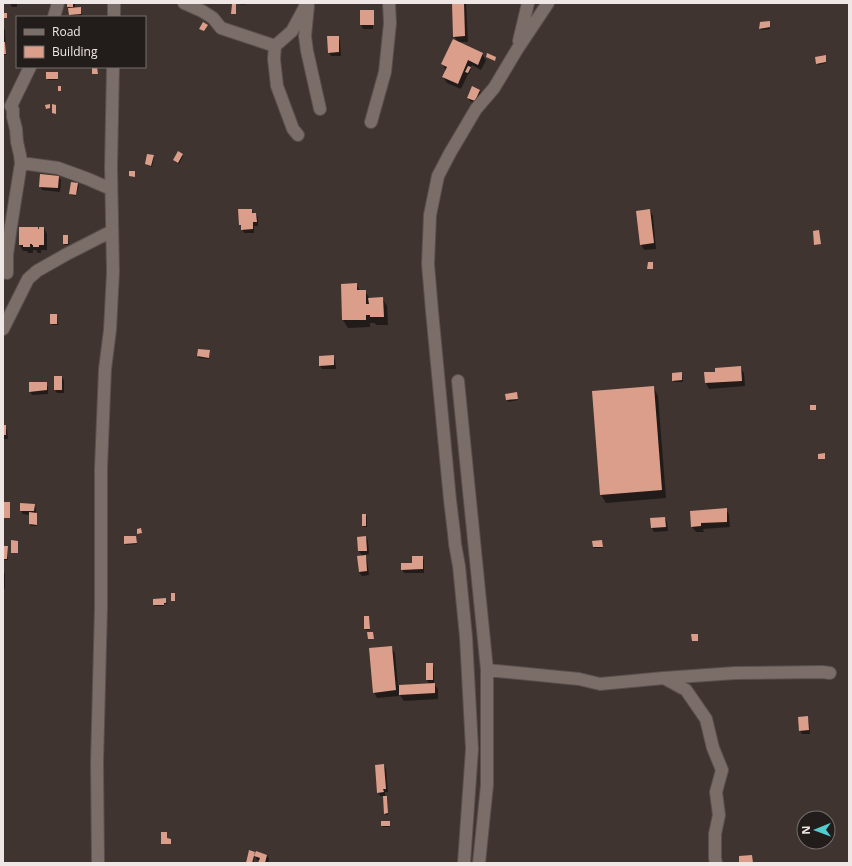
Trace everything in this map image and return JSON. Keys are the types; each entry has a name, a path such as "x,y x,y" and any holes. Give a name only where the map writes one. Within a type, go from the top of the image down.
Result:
{"street":[{"path":"54,16 58,3"},
{"path":"114,3 114,16"},
{"path":"184,3 213,18 221,28 275,46"},
{"path":"298,135 293,129 277,86 274,59 275,46 292,31 308,3"},
{"path":"308,3 305,36 320,109"},
{"path":"371,122 385,72 390,23 389,3"},
{"path":"518,48 528,3"},
{"path":"464,863 472,749 467,645 459,566 454,544 432,311 428,264 430,215 438,176 450,153 476,109 494,88 548,3"},
{"path":"28,279 12,276 5,272 10,226 21,163 16,142 16,129 11,106 30,68"},
{"path":"98,863 97,763 101,615 101,468 105,369 109,340 113,272 111,189 113,68"},
{"path":"21,163 58,168 111,189"},
{"path":"3,329 28,279 37,271 112,231"},
{"path":"458,381 487,670 488,786 479,863"},
{"path":"487,670 579,678 600,684 735,673 830,673"},
{"path":"664,678 686,690 706,719 722,770 716,792 719,815 715,834 716,863"}],"building":[{"path":"67,3 73,3 73,7 67,7"},
{"path":"452,3 464,3 465,36 453,37"},
{"path":"232,4 236,4 236,14 231,14"},
{"path":"81,7 81,14 69,15 68,8"},
{"path":"360,10 374,10 374,25 360,25"},
{"path":"3,13 7,13 7,18 3,18"},
{"path":"770,21 770,27 759,29 760,22"},
{"path":"203,22 208,25 204,31 199,29"},
{"path":"327,36 339,36 339,52 328,53"},
{"path":"453,39 483,53 478,65 468,60 458,84 442,77 447,67 441,64"},
{"path":"3,42 5,42 6,54 3,54"},
{"path":"487,53 496,57 495,61 486,57"},
{"path":"826,55 826,62 816,64 815,57"},
{"path":"468,66 471,67 468,73 465,72"},
{"path":"92,68 97,68 98,74 92,74"},
{"path":"46,72 58,72 58,79 46,79"},
{"path":"58,86 61,86 61,91 58,91"},
{"path":"472,86 480,90 475,101 467,98"},
{"path":"50,104 50,108 46,109 45,105"},
{"path":"52,104 56,105 56,114 52,113"},
{"path":"178,151 183,154 178,163 173,160"},
{"path":"147,154 154,155 151,166 145,164"},
{"path":"129,171 135,171 135,177 129,176"},
{"path":"40,174 59,176 58,188 39,187"},
{"path":"71,182 78,183 76,195 69,194"},
{"path":"238,209 252,209 252,213 256,213 257,222 253,222 253,229 241,230 241,225 239,225"},
{"path":"650,209 654,243 640,245 636,211"},
{"path":"19,227 38,227 39,229 39,227 44,227 44,245 33,247 32,244 30,244 30,247 23,247 23,245 19,245"},
{"path":"819,230 821,244 814,245 813,231"},
{"path":"63,235 68,235 68,244 63,244"},
{"path":"648,262 653,262 653,269 647,269"},
{"path":"357,283 357,290 366,290 366,304 369,304 368,298 383,297 384,317 370,317 370,315 366,315 366,320 342,320 341,284"},
{"path":"50,314 57,314 57,324 50,324"},
{"path":"198,349 210,350 209,358 197,356"},
{"path":"334,355 334,365 319,366 319,356"},
{"path":"741,366 742,381 705,383 704,372 715,372 715,368"},
{"path":"682,372 682,380 672,381 672,373"},
{"path":"54,376 62,376 62,390 54,390"},
{"path":"29,382 47,382 47,390 29,392"},
{"path":"654,386 662,490 600,495 592,391"},
{"path":"517,392 518,399 506,400 505,394"},
{"path":"810,405 816,405 816,410 810,410"},
{"path":"3,425 6,425 6,435 3,435"},
{"path":"825,453 825,459 818,459 818,454"},
{"path":"4,502 10,502 10,518 4,518"},
{"path":"20,503 35,504 34,511 20,511"},
{"path":"727,508 727,522 701,523 701,526 691,527 690,511"},
{"path":"29,512 37,513 37,525 29,524"},
{"path":"362,514 366,514 366,526 362,526"},
{"path":"665,517 666,527 651,528 650,518"},
{"path":"141,528 142,533 137,534 137,529"},
{"path":"124,536 136,536 137,543 124,544"},
{"path":"366,536 367,551 358,551 357,537"},
{"path":"11,540 18,541 18,553 11,553"},
{"path":"602,540 603,547 593,547 592,541"},
{"path":"3,546 8,546 7,559 3,559"},
{"path":"366,555 367,571 359,572 357,556"},
{"path":"412,556 423,556 423,569 401,570 401,563 412,563"},
{"path":"171,593 175,593 175,601 171,601"},
{"path":"166,598 166,603 164,603 164,605 153,605 153,599"},
{"path":"364,616 369,616 370,629 364,629"},
{"path":"367,632 373,632 374,639 368,639"},
{"path":"691,634 698,634 698,641 692,641"},
{"path":"392,646 396,690 373,693 369,648"},
{"path":"426,663 433,663 433,680 426,680"},
{"path":"435,683 435,693 399,695 399,685"},
{"path":"808,716 809,730 799,731 798,717"},
{"path":"384,764 386,789 383,789 384,792 377,793 375,765"},
{"path":"383,796 387,796 388,813 384,814"},
{"path":"381,821 390,821 390,826 381,826"},
{"path":"161,832 167,832 167,838 171,839 171,844 161,844"},
{"path":"249,850 255,852 252,863 246,863"},
{"path":"256,851 267,855 265,863 258,863 260,858 254,856"},
{"path":"752,855 753,863 739,863 739,856"}]}
